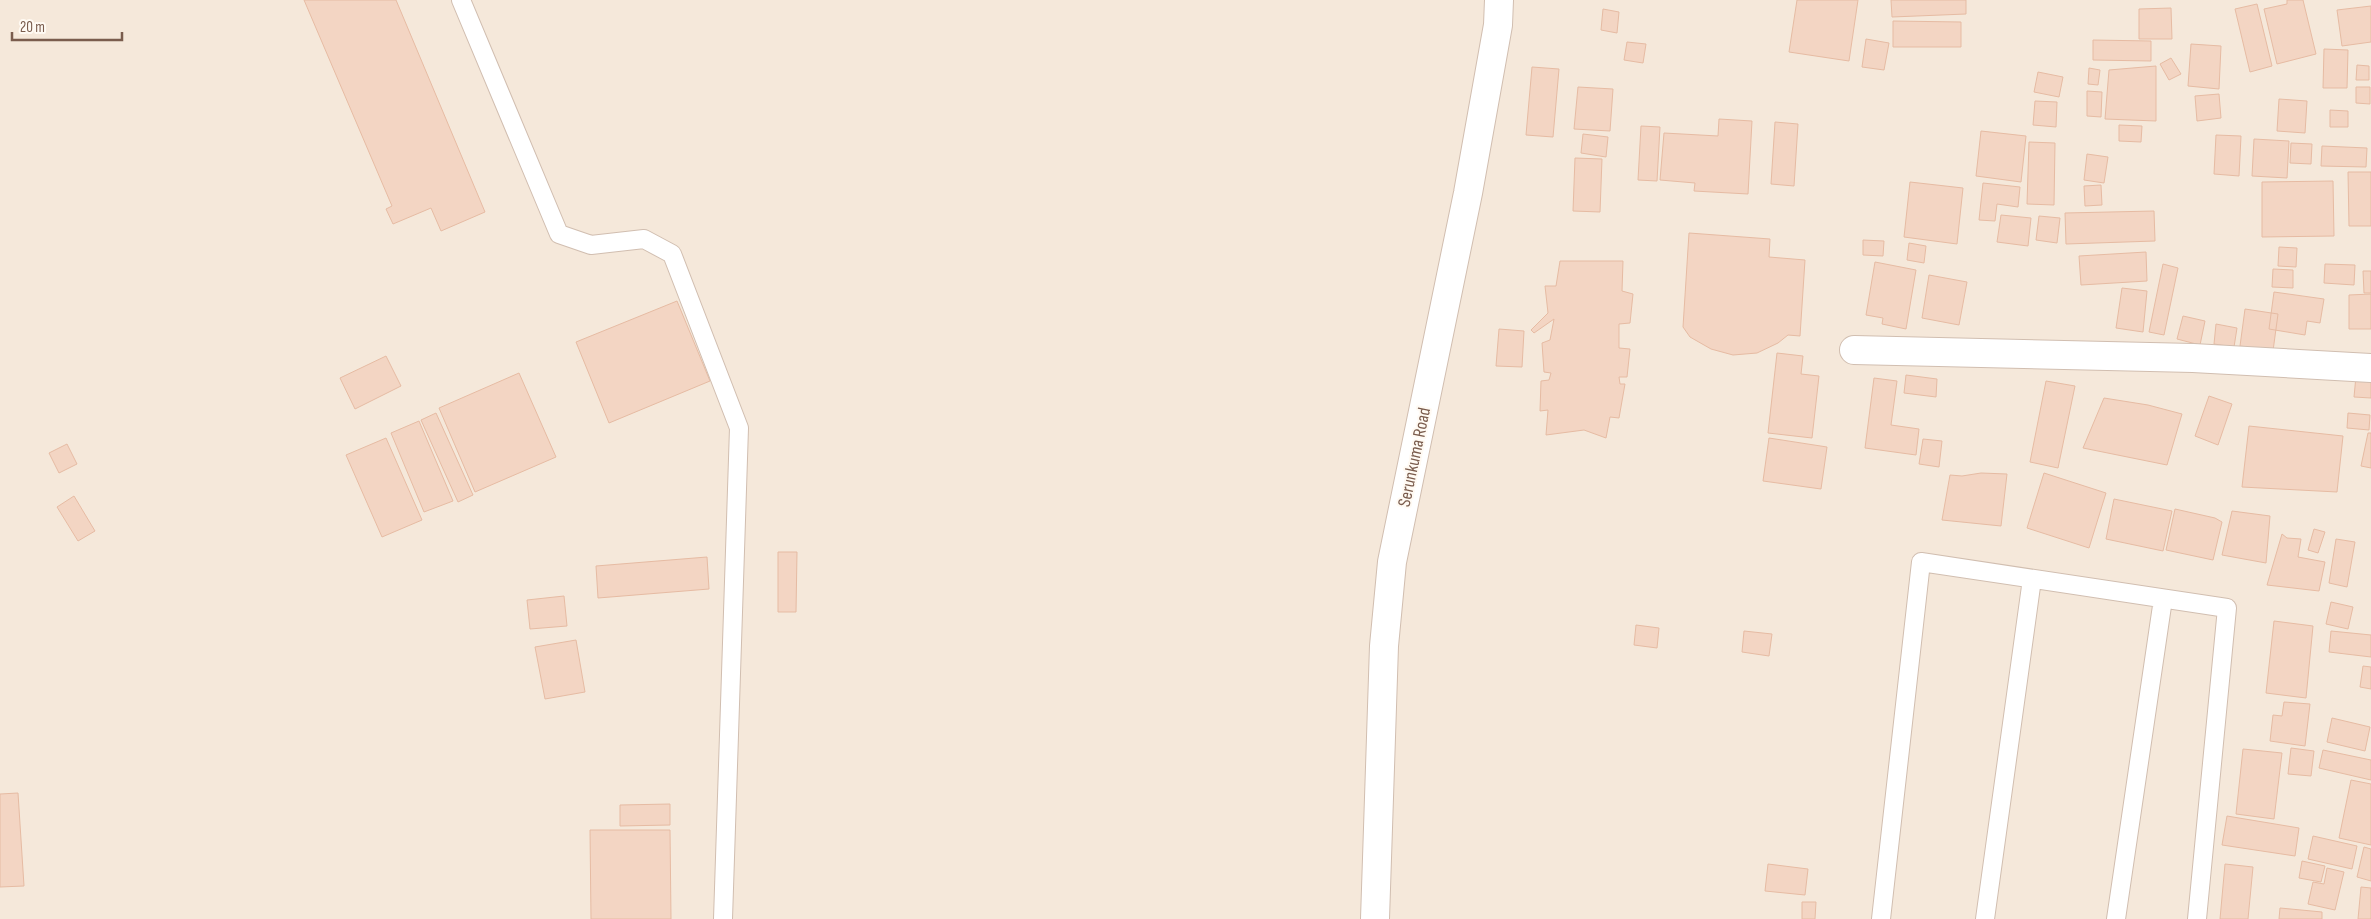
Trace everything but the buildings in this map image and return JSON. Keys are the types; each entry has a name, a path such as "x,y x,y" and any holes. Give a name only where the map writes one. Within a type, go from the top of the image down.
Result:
{"street":[{"name":"Serunkuma Road","path":"1375,919 1384,646 1392,562 1468,193 1498,25 1499,0"},
{"path":"1854,350 2192,358 2371,368"}],"lane":[{"path":"461,0 559,234 591,245 644,239 672,254 739,428 723,919"},
{"path":"1881,919 1921,562 2227,608 2197,919"},
{"path":"1985,919 2032,579"},
{"path":"2116,919 2163,599"}],"shaded area":[{"path":"0,0 2371,0 2371,919 0,919"}]}
